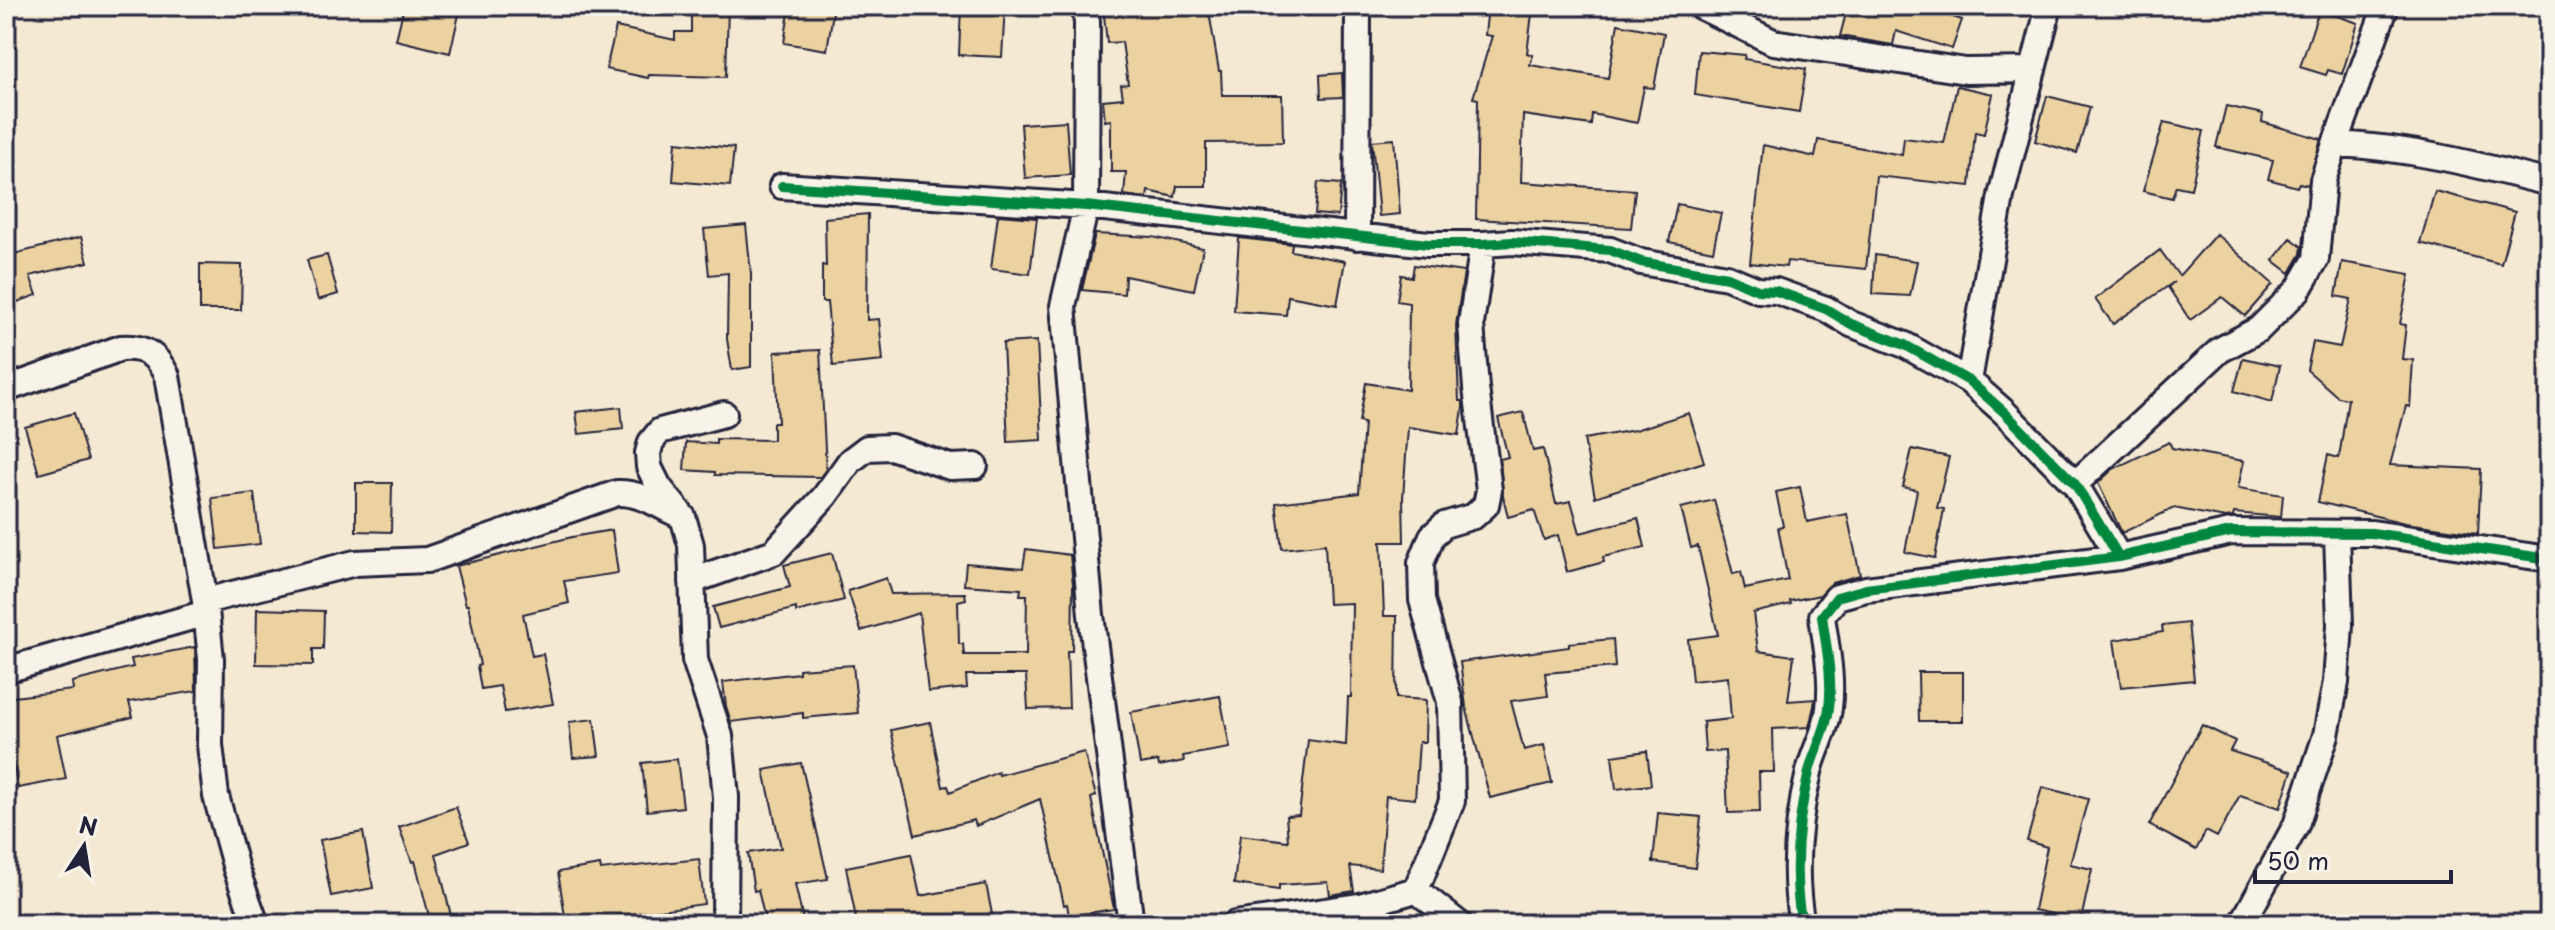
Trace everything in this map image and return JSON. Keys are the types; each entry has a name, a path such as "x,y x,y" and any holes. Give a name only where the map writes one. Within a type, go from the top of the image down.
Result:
{"street":[{"path":"1084,6 1088,36 1086,206 1063,306 1091,615 1131,924"},
{"path":"1357,237 1358,6"},
{"path":"1700,6 1773,42 1966,71 2033,70"},
{"path":"1969,381 2001,196 2049,6"},
{"path":"2075,484 2220,350 2259,329 2298,290 2316,259 2323,180 2386,6"},
{"path":"2335,144 2417,153 2549,183"},
{"path":"782,186 1086,206 1428,244 1512,242 1610,250 1641,262 1727,277 1758,290 1776,291 1826,309 1851,324 1905,345 1969,381 2075,484 2119,557"},
{"path":"1235,924 1361,915 1416,890 1452,801 1450,702 1422,600 1421,563 1432,536 1444,525 1474,516 1486,505 1489,490 1471,324 1483,244"},
{"path":"6,389 121,348 135,347 149,352 159,361 167,376 205,607 211,659 210,745 216,796 236,869 256,924"},
{"path":"724,414 660,431 651,442 649,467 659,487 683,517 691,545 695,660 720,736 726,797 725,924"},
{"path":"692,581 774,552 825,496 850,461 867,448 891,447 950,467 975,466"},
{"path":"6,670 355,563 427,560 617,493 629,492 643,497 683,517"},
{"path":"1802,924 1796,893 1799,828 1809,769 1829,710 1831,684 1822,616 1837,597 1866,589 2119,557 2231,532 2372,533 2549,559"},
{"path":"2242,924 2296,825 2326,735 2336,682 2340,625 2337,533"},
{"path":"1416,890 1459,924"}],"building":[{"path":"404,6 461,6 450,53 396,40"},
{"path":"691,6 728,6 726,77 649,75 648,78 606,69 616,27 675,40 675,32 691,32"},
{"path":"790,6 834,6 827,50 784,43"},
{"path":"961,6 1005,6 1002,57 959,55"},
{"path":"1103,6 1208,6 1221,71 1222,95 1282,95 1283,142 1206,143 1206,186 1177,186 1175,197 1148,191 1147,198 1124,195 1126,172 1111,172 1111,120 1105,121 1103,100 1123,98 1121,85 1128,84 1122,42 1107,43"},
{"path":"1488,6 1533,6 1527,53 1533,55 1530,65 1608,78 1618,24 1664,33 1654,88 1644,87 1637,123 1592,114 1591,125 1523,115 1521,182 1635,190 1631,228 1476,219 1478,99 1473,98 1492,36 1485,35"},
{"path":"1848,6 1920,6 1962,20 1952,49 1896,31 1893,45 1840,36"},
{"path":"2319,10 2358,23 2342,74 2328,70 2326,75 2300,67"},
{"path":"1699,51 1745,55 1744,59 1806,69 1799,112 1695,95"},
{"path":"1342,73 1343,97 1321,98 1320,75"},
{"path":"1957,86 1993,94 1984,134 1975,132 1970,186 1876,176 1866,269 1787,261 1786,267 1750,263 1763,145 1815,157 1818,140 1902,155 1904,138 1944,143"},
{"path":"2047,96 2090,107 2077,153 2035,141"},
{"path":"2226,106 2263,114 2262,122 2321,139 2308,185 2299,183 2297,187 2268,179 2273,160 2216,147"},
{"path":"1066,121 1070,175 1025,178 1021,124"},
{"path":"2164,122 2204,131 2191,189 2176,186 2172,198 2143,191"},
{"path":"1394,139 1400,214 1379,216 1372,141"},
{"path":"676,142 734,148 730,186 673,181"},
{"path":"1318,182 1341,184 1338,216 1315,214"},
{"path":"2435,191 2515,212 2501,264 2420,243"},
{"path":"1677,204 1721,213 1713,251 1669,242"},
{"path":"868,214 867,320 879,319 883,361 833,366 827,302 822,302 822,265 826,266 825,218"},
{"path":"998,215 1037,218 1030,274 991,269"},
{"path":"746,225 751,274 751,367 732,370 727,339 728,273 709,275 704,229"},
{"path":"1095,234 1153,237 1203,248 1194,290 1125,276 1124,294 1082,290"},
{"path":"2216,234 2273,284 2245,316 2222,297 2190,320 2168,287 2174,282 2113,324 2095,299 2160,250 2179,276"},
{"path":"81,237 88,262 30,276 37,295 6,306 6,256"},
{"path":"1239,238 1292,244 1291,251 1345,261 1337,305 1288,296 1286,315 1234,311"},
{"path":"2291,238 2302,247 2290,273 2273,260"},
{"path":"327,255 338,294 318,300 307,260"},
{"path":"1875,255 1917,261 1910,296 1873,294"},
{"path":"2342,262 2410,274 2400,324 2406,325 2402,359 2413,360 2410,407 2406,406 2390,465 2481,469 2478,533 2405,523 2318,502 2328,455 2339,458 2348,399 2338,397 2307,370 2313,342 2340,347 2351,299 2336,296"},
{"path":"200,264 242,265 241,310 200,310"},
{"path":"1414,265 1464,272 1456,325 1459,401 1463,401 1459,435 1408,427 1403,498 1404,542 1381,542 1384,616 1397,616 1396,698 1426,700 1425,742 1419,742 1415,799 1386,796 1380,869 1350,866 1354,891 1330,895 1328,882 1279,885 1279,890 1234,884 1240,835 1288,841 1286,816 1299,815 1308,740 1346,745 1348,697 1351,697 1352,603 1328,604 1325,544 1282,549 1276,503 1359,493 1364,423 1359,422 1366,383 1408,390 1409,303 1397,301 1401,275 1412,277"},
{"path":"1037,341 1042,440 1008,442 1003,343"},
{"path":"820,350 826,469 820,477 715,475 715,472 684,470 686,442 716,444 716,439 773,440 773,423 778,423 775,352"},
{"path":"2243,358 2280,366 2272,402 2234,391"},
{"path":"621,407 623,429 579,434 576,412"},
{"path":"1523,412 1533,451 1543,449 1556,504 1571,501 1580,533 1638,518 1645,547 1603,557 1604,562 1567,572 1558,535 1544,540 1534,510 1508,517 1500,459 1508,457 1498,418"},
{"path":"74,413 88,460 39,474 25,427"},
{"path":"1689,413 1704,462 1595,497 1584,439 1635,430"},
{"path":"2169,442 2172,448 2244,461 2238,488 2283,495 2281,517 2234,513 2233,517 2225,518 2174,508 2122,533 2098,483 2113,469"},
{"path":"1912,449 1949,457 1937,508 1944,509 1935,558 1905,552 1917,490 1903,487"},
{"path":"356,483 392,483 391,532 356,531"},
{"path":"1800,487 1807,522 1847,514 1860,575 1832,583 1820,595 1753,613 1758,651 1794,656 1788,701 1815,699 1809,727 1773,729 1774,772 1759,772 1760,812 1728,813 1725,751 1705,752 1703,722 1731,719 1728,677 1692,681 1688,639 1718,635 1698,546 1691,548 1681,508 1714,500 1733,574 1741,572 1745,589 1788,580 1778,527 1783,526 1776,492"},
{"path":"254,493 260,544 218,549 212,498"},
{"path":"612,530 618,573 564,581 569,603 523,614 532,656 543,654 553,704 505,712 500,686 481,689 477,666 480,665 468,605 456,566"},
{"path":"1026,549 1070,555 1073,585 1072,651 1067,651 1069,708 1028,709 1026,675 966,675 967,688 928,692 919,613 861,631 848,591 886,578 891,594 965,593 966,599 958,601 959,644 963,644 964,655 1026,655 1027,595 1020,595 1021,589 964,585 966,563 1023,568"},
{"path":"832,553 844,600 796,612 796,608 719,628 713,607 790,587 784,565"},
{"path":"257,609 324,611 323,649 313,649 313,665 256,664"},
{"path":"2188,623 2194,680 2121,687 2114,640 2163,632 2162,626"},
{"path":"1613,639 1615,667 1545,673 1548,696 1511,701 1524,750 1544,745 1552,783 1490,798 1466,707 1460,662 1569,647 1569,643"},
{"path":"195,647 196,691 129,702 133,717 57,735 66,779 18,788 6,727 6,698 73,690 72,682 133,667 131,659"},
{"path":"853,665 858,713 803,718 803,713 731,722 723,682 799,673 799,669"},
{"path":"1918,672 1963,672 1963,721 1919,721"},
{"path":"1220,696 1230,748 1183,756 1184,761 1159,766 1158,761 1140,764 1131,712"},
{"path":"594,719 599,756 573,758 569,722"},
{"path":"930,722 943,787 948,786 950,792 998,772 999,775 1084,752 1096,796 1091,798 1114,909 1069,916 1040,799 976,826 974,820 915,835 891,730"},
{"path":"2202,725 2235,741 2230,751 2292,771 2280,808 2240,795 2217,837 2206,831 2196,850 2149,825"},
{"path":"1647,751 1651,785 1616,789 1612,756"},
{"path":"677,759 683,807 647,811 642,763"},
{"path":"801,763 828,879 795,884 804,924 766,924 758,890 754,891 748,853 781,848 764,770"},
{"path":"2042,787 2088,799 2070,864 2092,869 2081,920 2034,910 2047,847 2027,841"},
{"path":"456,807 469,842 436,854 453,924 431,924 415,861 412,862 399,827"},
{"path":"1658,813 1701,817 1695,868 1653,862"},
{"path":"363,832 373,888 331,896 320,840"},
{"path":"911,854 920,896 986,884 994,924 857,924 846,867"},
{"path":"699,859 704,904 566,923 558,872 600,865 601,870"}],"cycle path":[{"path":"782,186 1086,206 1428,244 1512,242 1610,250 1641,262 1727,277 1758,290 1776,291 1826,309 1851,324 1905,345 1969,381 2075,484 2119,557"},
{"path":"1802,924 1797,886 1801,810 1829,708 1830,673 1822,616 1837,597 1866,589 2119,557 2231,532 2372,533 2549,559"}]}
